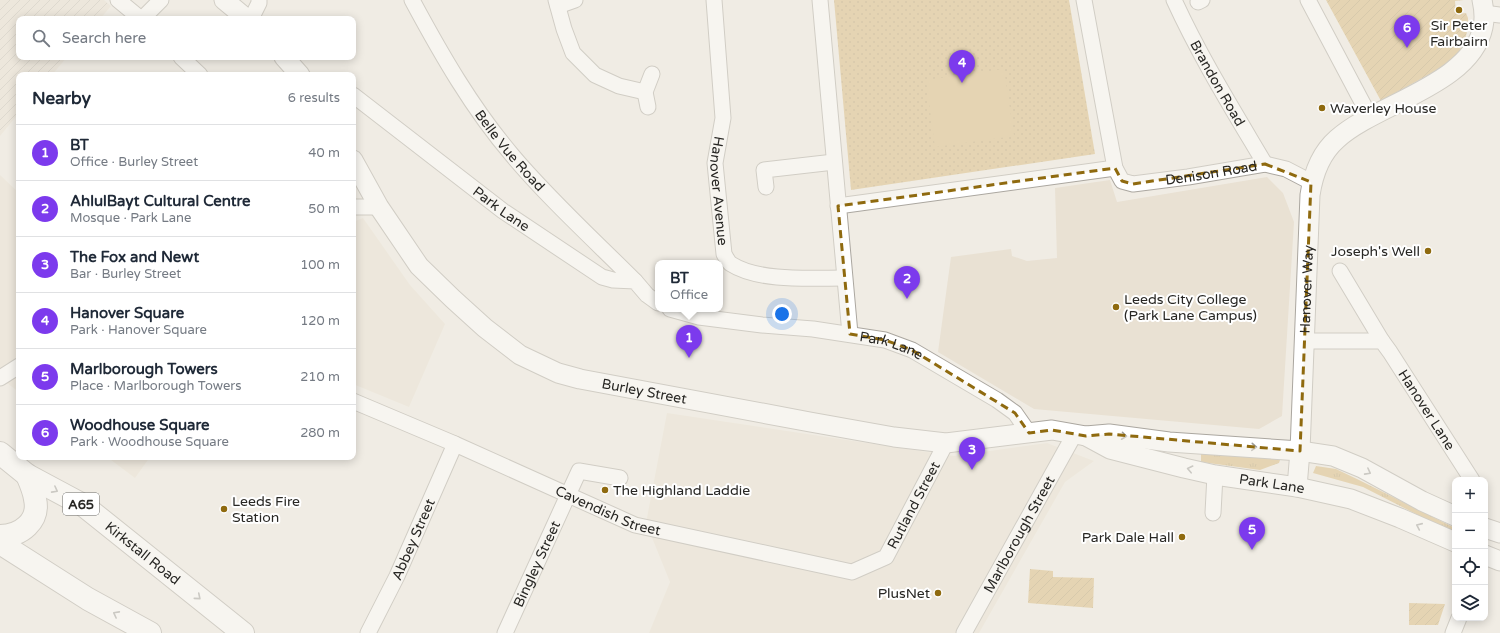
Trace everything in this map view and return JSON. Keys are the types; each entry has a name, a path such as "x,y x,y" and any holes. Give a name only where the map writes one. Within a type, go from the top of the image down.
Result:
{"main road":[{"name":"Kirkstall Road","path":"0,452 27,475 83,505 243,633"},
{"path":"0,536 10,536 27,527 35,514 36,499 27,475"},
{"path":"0,543 88,599 150,633"}],"street":[{"path":"118,0 138,16"},
{"path":"145,16 161,0"},
{"path":"224,0 243,16"},
{"path":"252,16 259,0"},
{"name":"Belle Vue Road","path":"412,0 449,67 484,119 512,156 635,281"},
{"path":"575,0 557,3 564,29 573,53 595,75 619,86 645,92"},
{"name":"Hanover Avenue","path":"714,0 723,118 715,163 724,254 730,263 752,272 776,277 844,278"},
{"path":"820,0 850,334"},
{"path":"838,206 1115,168 1084,0"},
{"name":"Brandon Road","path":"1174,0 1187,28 1224,96 1265,164"},
{"path":"1308,0 1370,117"},
{"name":"Hanover Way","path":"1297,487 1305,341 1310,195 1312,182 1319,163 1336,139 1370,117 1410,97 1448,75 1463,62 1480,39 1489,9"},
{"path":"184,60 197,72"},
{"path":"287,60 297,72"},
{"path":"648,107 645,92 652,74"},
{"name":"Park Lane","path":"356,97 503,211 602,277 613,280 635,281"},
{"path":"766,187 764,170 834,162"},
{"name":"Denison Road","path":"1115,168 1122,181 1133,184 1188,177 1265,164 1286,169 1312,182"},
{"name":"Burley Street","path":"356,165 380,207 419,266 485,328 520,355 558,373 580,379 894,437 946,443 1029,433"},
{"path":"356,207 380,207"},
{"name":"Hanover Lane","path":"1340,271 1382,341 1470,477"},
{"path":"635,281 647,295 655,301"},
{"name":"Park Lane","path":"681,312 699,317 850,334 885,340 912,350 997,400 1015,413 1029,433 1052,430 1080,436 1110,449 1215,475 1297,487 1351,499 1452,541"},
{"path":"1305,341 1382,341"},
{"path":"0,378 16,368"},
{"name":"Cavendish Street","path":"356,402 455,444 635,525 852,572 875,562"},
{"name":"Park Lane","path":"1080,436 1109,434 1169,442 1300,451 1333,456 1362,468 1452,515"},
{"name":"Marlborough Street","path":"964,633 1080,436"},
{"name":"Rutland Street","path":"875,562 886,557 946,443"},
{"name":"Abbey Street","path":"368,633 397,576 455,444"},
{"name":"Bingley Street","path":"505,633 579,471 620,478"},
{"path":"1213,513 1215,475"},
{"path":"1488,529 1500,533"},
{"path":"1488,556 1500,562"},
{"path":"1453,633 1458,621"}],"highlighted area":[{"path":"1265,164 1311,182 1300,451 1109,434 1086,436 1052,430 1029,433 1015,413 912,350 885,340 850,334 838,206 1115,168 1122,181 1133,184"}],"shaded area":[{"path":"0,0 104,0 111,6 103,16 16,16 16,60 64,60 54,72 16,72 16,117 0,136"},
{"path":"0,175 16,190 16,390 0,378"},
{"name":"Leeds City College (Park Lane Campus)","path":"1267,177 1283,193 1294,222 1282,416 1259,429 1034,409 938,352 951,257 1011,249 1012,256 1027,261 1057,258 1055,188 1110,180 1117,202"},
{"path":"363,218 410,285 445,324 409,407 356,385 356,221"},
{"path":"667,413 954,456 1047,443 1094,461 1065,482 979,633 649,633 670,582 646,523"},
{"path":"111,460 148,460 135,478"}],"green space":[{"path":"834,0 1069,0 1095,154 851,190"},
{"path":"1326,0 1464,0 1455,1 1456,14 1466,13 1468,18 1468,28 1464,43 1458,53 1448,64 1381,101"},
{"path":"1004,69 1014,136 935,147 926,80"},
{"path":"1201,453 1281,457 1279,463 1260,470 1201,462"},
{"path":"1316,466 1336,469 1452,526 1452,532 1363,487 1313,473"},
{"path":"1030,569 1053,571 1053,577 1094,578 1093,608 1028,603"},
{"path":"1409,603 1445,604 1438,625 1409,625"}],"place":[{"name":"Sir Peter Fairbairn","path":"1459,10"},
{"name":"Woodhouse Square","path":"1407,48"},
{"name":"Hanover Square","path":"962,83"},
{"name":"Waverley House","path":"1322,108"},
{"name":"Joseph's Well","path":"1428,251"},
{"name":"AhlulBayt Cultural Centre","path":"907,299"},
{"name":"Leeds City College (Park Lane Campus)","path":"1116,307"},
{"name":"BT","path":"689,358"},
{"name":"The Fox and Newt","path":"972,470"},
{"name":"The Highland Laddie","path":"605,490"},
{"name":"Leeds Fire Station","path":"224,509"},
{"name":"Park Dale Hall","path":"1182,537"},
{"name":"Marlborough Towers","path":"1252,550"},
{"name":"PlusNet","path":"938,593"}]}
